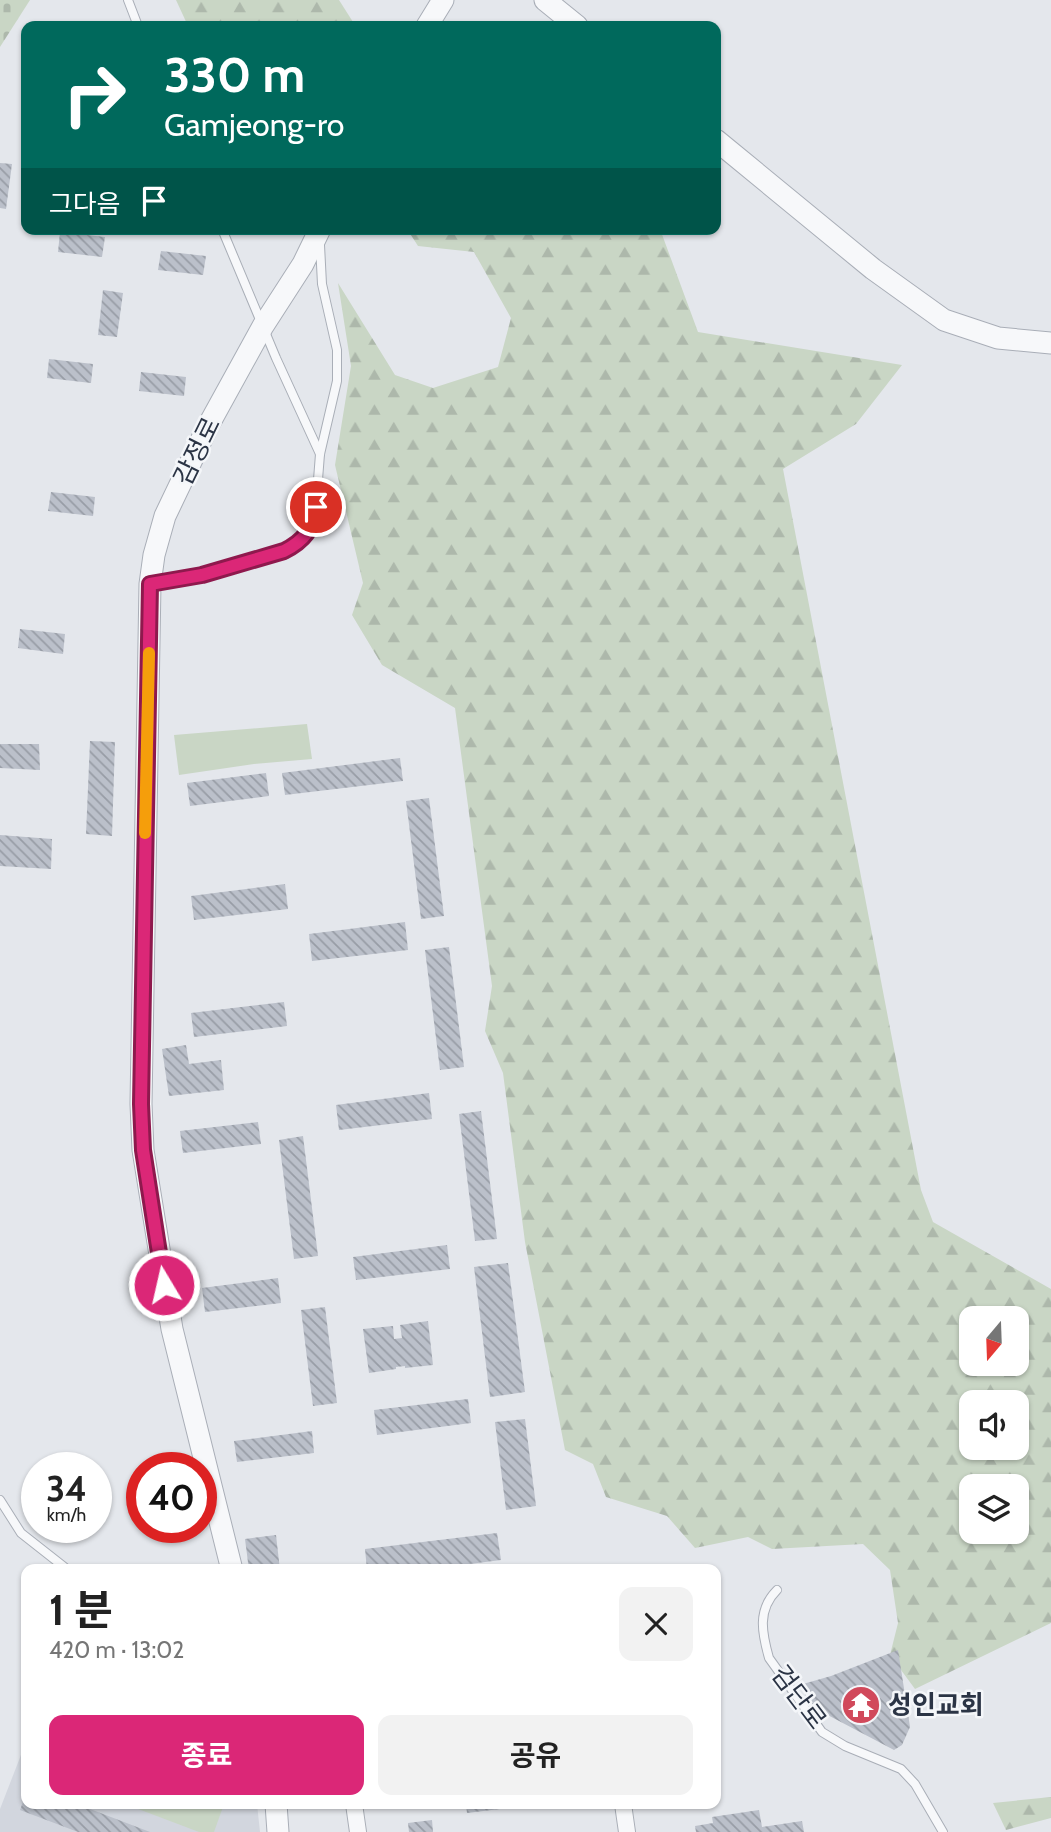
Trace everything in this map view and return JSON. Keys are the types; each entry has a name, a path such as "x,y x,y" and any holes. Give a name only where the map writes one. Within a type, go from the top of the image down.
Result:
{"street":[{"path":"430,21 443,0"},
{"path":"545,0 571,21"},
{"path":"721,144 873,269 944,320 998,338 1051,343"},
{"name":"감정로","path":"231,1564 172,1329 143,1150 141,1104 150,584 154,555 165,516 208,426 263,326 303,264 318,235"},
{"path":"276,1809 278,1832"},
{"path":"355,1809 358,1832"},
{"path":"624,1809 627,1832"}],"lane":[{"path":"128,0 136,21"},
{"path":"225,235 320,454"},
{"path":"150,584 202,575 296,545 310,531 315,518 320,454 337,381 334,332 322,284 321,235"},
{"path":"0,1500 22,1533 61,1564"},
{"name":"검단로","path":"776,1590 764,1606 764,1630 769,1658 816,1727 830,1738 894,1766 909,1776 943,1832"}],"shaded area":[{"path":"21,1755 21,1809 258,1809 260,1832 0,1832 0,1809"}],"green space":[{"path":"0,0 30,0 0,47"},
{"path":"176,0 339,0 352,21 186,21"},
{"path":"411,235 662,235 698,332 902,365 856,424 783,469 921,1190 933,1222 1051,1289 1051,1623 915,1689 890,1655 898,1623 890,1570 863,1544 772,1549 748,1537 695,1548 667,1516 606,1497 593,1464 565,1450 525,1242 503,1073 485,1031 492,986 455,708 382,665 352,615 363,583 335,465 351,366 338,283 395,375 433,388 498,367 511,318 474,252 418,246"},
{"path":"307,724 312,759 179,775 174,735"},
{"path":"1051,1797 1051,1818 1006,1830 993,1803"},
{"path":"138,1809 222,1809 214,1832 199,1832"}],"building":[{"path":"0,163 12,164 6,209 0,208"},
{"path":"60,235 105,237 102,257 58,252"},
{"path":"161,251 206,256 203,275 158,270"},
{"path":"103,290 123,293 117,337 98,335"},
{"path":"49,359 93,364 91,383 47,378"},
{"path":"141,372 186,377 184,396 139,391"},
{"path":"51,492 95,497 93,516 48,511"},
{"path":"20,629 65,634 63,654 18,648"},
{"path":"90,741 115,742 112,836 86,834"},
{"path":"0,744 39,744 40,770 0,768"},
{"path":"400,758 403,781 285,795 282,773"},
{"path":"266,773 269,796 190,806 187,783"},
{"path":"429,798 444,916 421,919 406,801"},
{"path":"0,835 52,839 51,869 0,866"},
{"path":"285,884 288,909 194,920 191,896"},
{"path":"405,922 408,950 312,961 309,934"},
{"path":"449,947 464,1067 440,1070 425,950"},
{"path":"284,1002 287,1026 194,1037 191,1013"},
{"path":"186,1045 189,1064 221,1060 224,1090 169,1096 162,1049"},
{"path":"429,1093 432,1119 339,1130 336,1105"},
{"path":"481,1111 497,1239 475,1241 459,1114"},
{"path":"258,1122 261,1144 183,1153 180,1131"},
{"path":"303,1136 318,1256 294,1259 279,1140"},
{"path":"447,1245 450,1269 356,1280 353,1257"},
{"path":"508,1263 525,1392 490,1397 474,1267"},
{"path":"278,1278 281,1303 205,1312 202,1288"},
{"path":"325,1307 337,1403 313,1406 301,1310"},
{"path":"428,1321 433,1365 396,1367 369,1373 363,1329 393,1326 394,1339 402,1338 400,1325"},
{"path":"468,1399 471,1423 377,1435 374,1410"},
{"path":"525,1419 536,1506 506,1510 495,1422"},
{"path":"312,1431 314,1453 237,1462 234,1441"},
{"path":"497,1533 501,1560 470,1564 366,1564 365,1549"},
{"path":"276,1535 279,1564 248,1564 245,1539"},
{"name":"성인교회","path":"898,1650 910,1727 902,1745 894,1750 822,1712 806,1699 803,1684"},
{"path":"21,1807 90,1809 150,1832 78,1832 20,1810"},
{"path":"467,1809 500,1809 467,1813"},
{"path":"759,1810 762,1827 802,1821 804,1832 696,1832 695,1826 713,1823 712,1817"},
{"path":"432,1820 433,1832 409,1832 408,1823"}],"slow traffic":[{"path":"145,833 149,653"}],"place":[{"name":"성인교회","path":"861,1705"}],"route":[{"path":"164,1285 143,1150 141,1104 150,584 202,575 284,551 296,545 310,531 316,507"}]}
